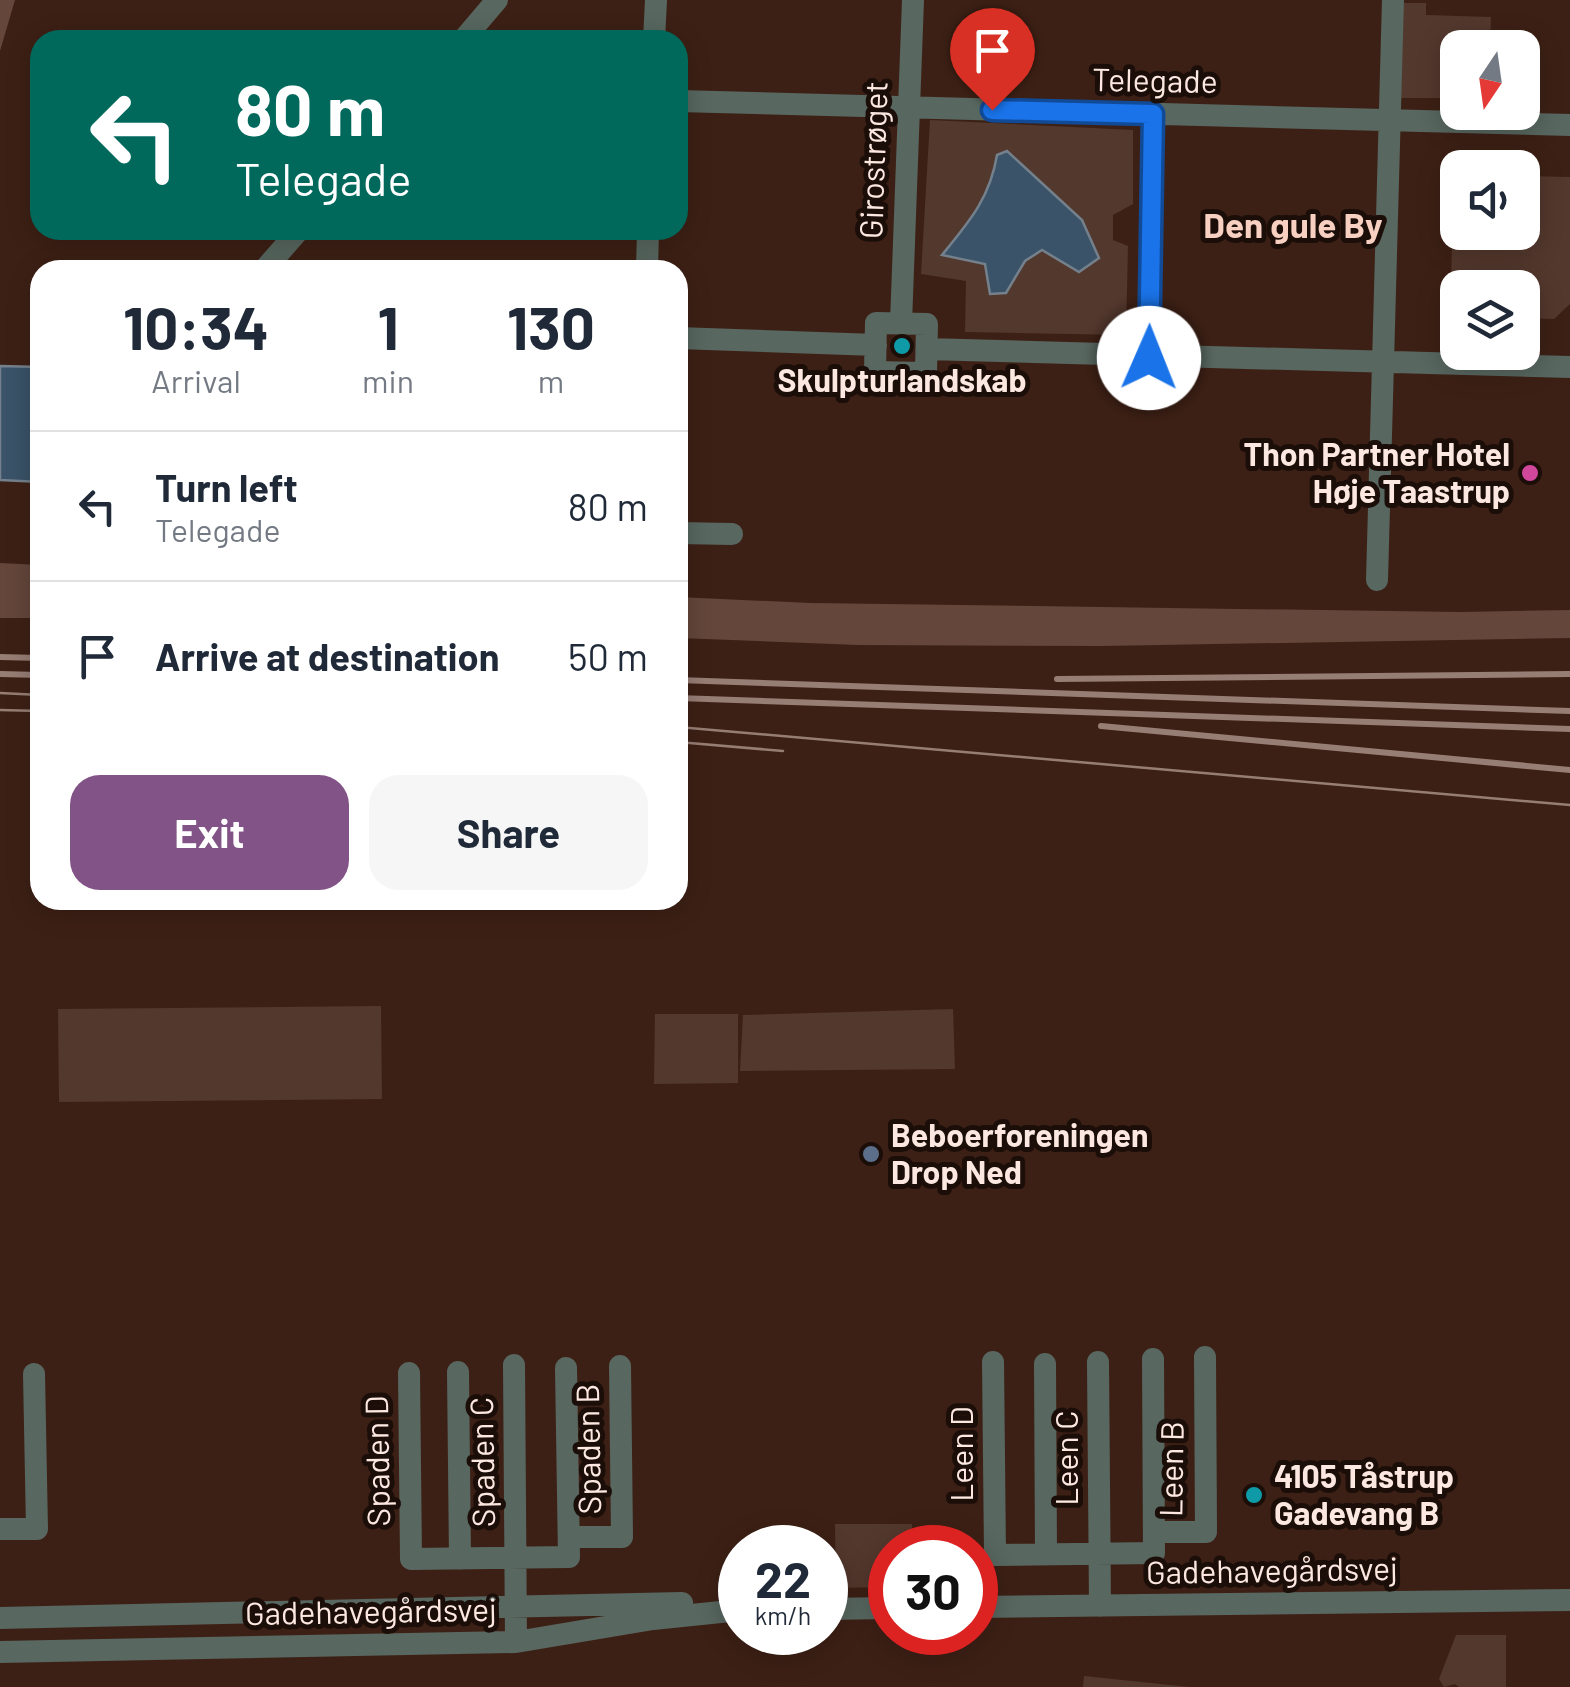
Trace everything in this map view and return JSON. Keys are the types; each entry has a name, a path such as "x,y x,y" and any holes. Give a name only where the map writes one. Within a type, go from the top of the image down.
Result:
{"street":[{"path":"472,30 497,0"},
{"path":"654,30 656,0"},
{"name":"Girostrøget","path":"901,323 913,0"},
{"path":"1377,580 1393,0"},
{"name":"Telegade","path":"688,101 1570,125"},
{"path":"1149,358 1153,114"},
{"path":"273,260 290,240"},
{"path":"876,322 901,323 927,324 926,373 875,372 876,322"},
{"path":"688,338 876,345"},
{"path":"927,349 1570,367"},
{"path":"688,533 732,534"},
{"name":"Leen B","path":"1154,1532 1206,1532 1205,1357"},
{"name":"Leen B","path":"1100,1554 1154,1554 1152,1359"},
{"name":"Leen D","path":"994,1362 995,1555 1100,1554"},
{"name":"Leen C","path":"1098,1362 1100,1606"},
{"name":"Spaden C","path":"514,1364 516,1642"},
{"path":"1045,1364 1046,1554"},
{"name":"Spaden B","path":"569,1538 622,1537 620,1366"},
{"name":"Spaden B","path":"518,1558 569,1557 566,1368"},
{"path":"458,1372 460,1559"},
{"name":"Spaden D","path":"409,1373 411,1560 518,1558"},
{"path":"0,1530 37,1529 34,1374"},
{"name":"Gadehavegårdsvej","path":"998,1607 1570,1600"},
{"name":"Gadehavegårdsvej","path":"0,1618 517,1605 718,1608"},
{"name":"Gadehavegårdsvej","path":"0,1652 516,1642 718,1611"}],"shaded area":[{"path":"0,0 15,0 0,51"},
{"path":"1402,3 1426,3 1426,15 1491,17 1491,30 1440,30 1440,98 1399,98"},
{"path":"930,120 1133,130 1133,204 1113,215 1113,240 1128,246 1126,335 965,332 966,281 921,274"},
{"path":"1540,176 1570,177 1570,304 1554,319 1540,319 1540,270 1451,270 1452,250 1540,250"},
{"path":"0,563 30,564 30,618 0,618"},
{"path":"688,597 811,603 1461,612 1570,610 1570,638 1102,646 858,645 688,638"},
{"path":"381,1006 382,1099 59,1102 58,1009"},
{"path":"953,1009 955,1069 740,1071 743,1015"},
{"path":"655,1014 738,1014 738,1083 654,1084"},
{"path":"912,1524 868,1525 868,1587 848,1588 848,1525 835,1525"},
{"path":"1456,1635 1506,1635 1506,1687 1444,1687 1439,1679"},
{"path":"1084,1676 1189,1687 1083,1687"}],"water":[{"path":"1007,151 1082,220 1099,258 1079,272 1042,250 1025,261 1006,293 990,294 985,264 942,255 984,197 997,155"},
{"path":"0,366 30,367 30,482 0,480"}],"tram line":[{"path":"0,693 30,694"},
{"path":"0,710 30,711"},
{"path":"688,728 1570,805"},
{"path":"688,743 783,751"}],"railway":[{"path":"0,657 30,658"},
{"path":"0,674 30,675"},
{"path":"1057,679 1570,674"},
{"path":"688,680 1570,711"},
{"path":"688,698 1570,729"},
{"path":"1101,726 1570,770"}],"place":[{"name":"Skulpturlandskab","path":"902,346"},
{"name":"Thon Partner Hotel Høje Taastrup","path":"1530,473"},
{"name":"Beboerforeningen Drop Ned","path":"871,1154"},
{"name":"4105 Tåstrup Gadevang B","path":"1254,1495"}],"district":[{"name":"Den gule By","path":"1293,226"}],"route":[{"path":"992,110 1153,114 1149,358"}]}
